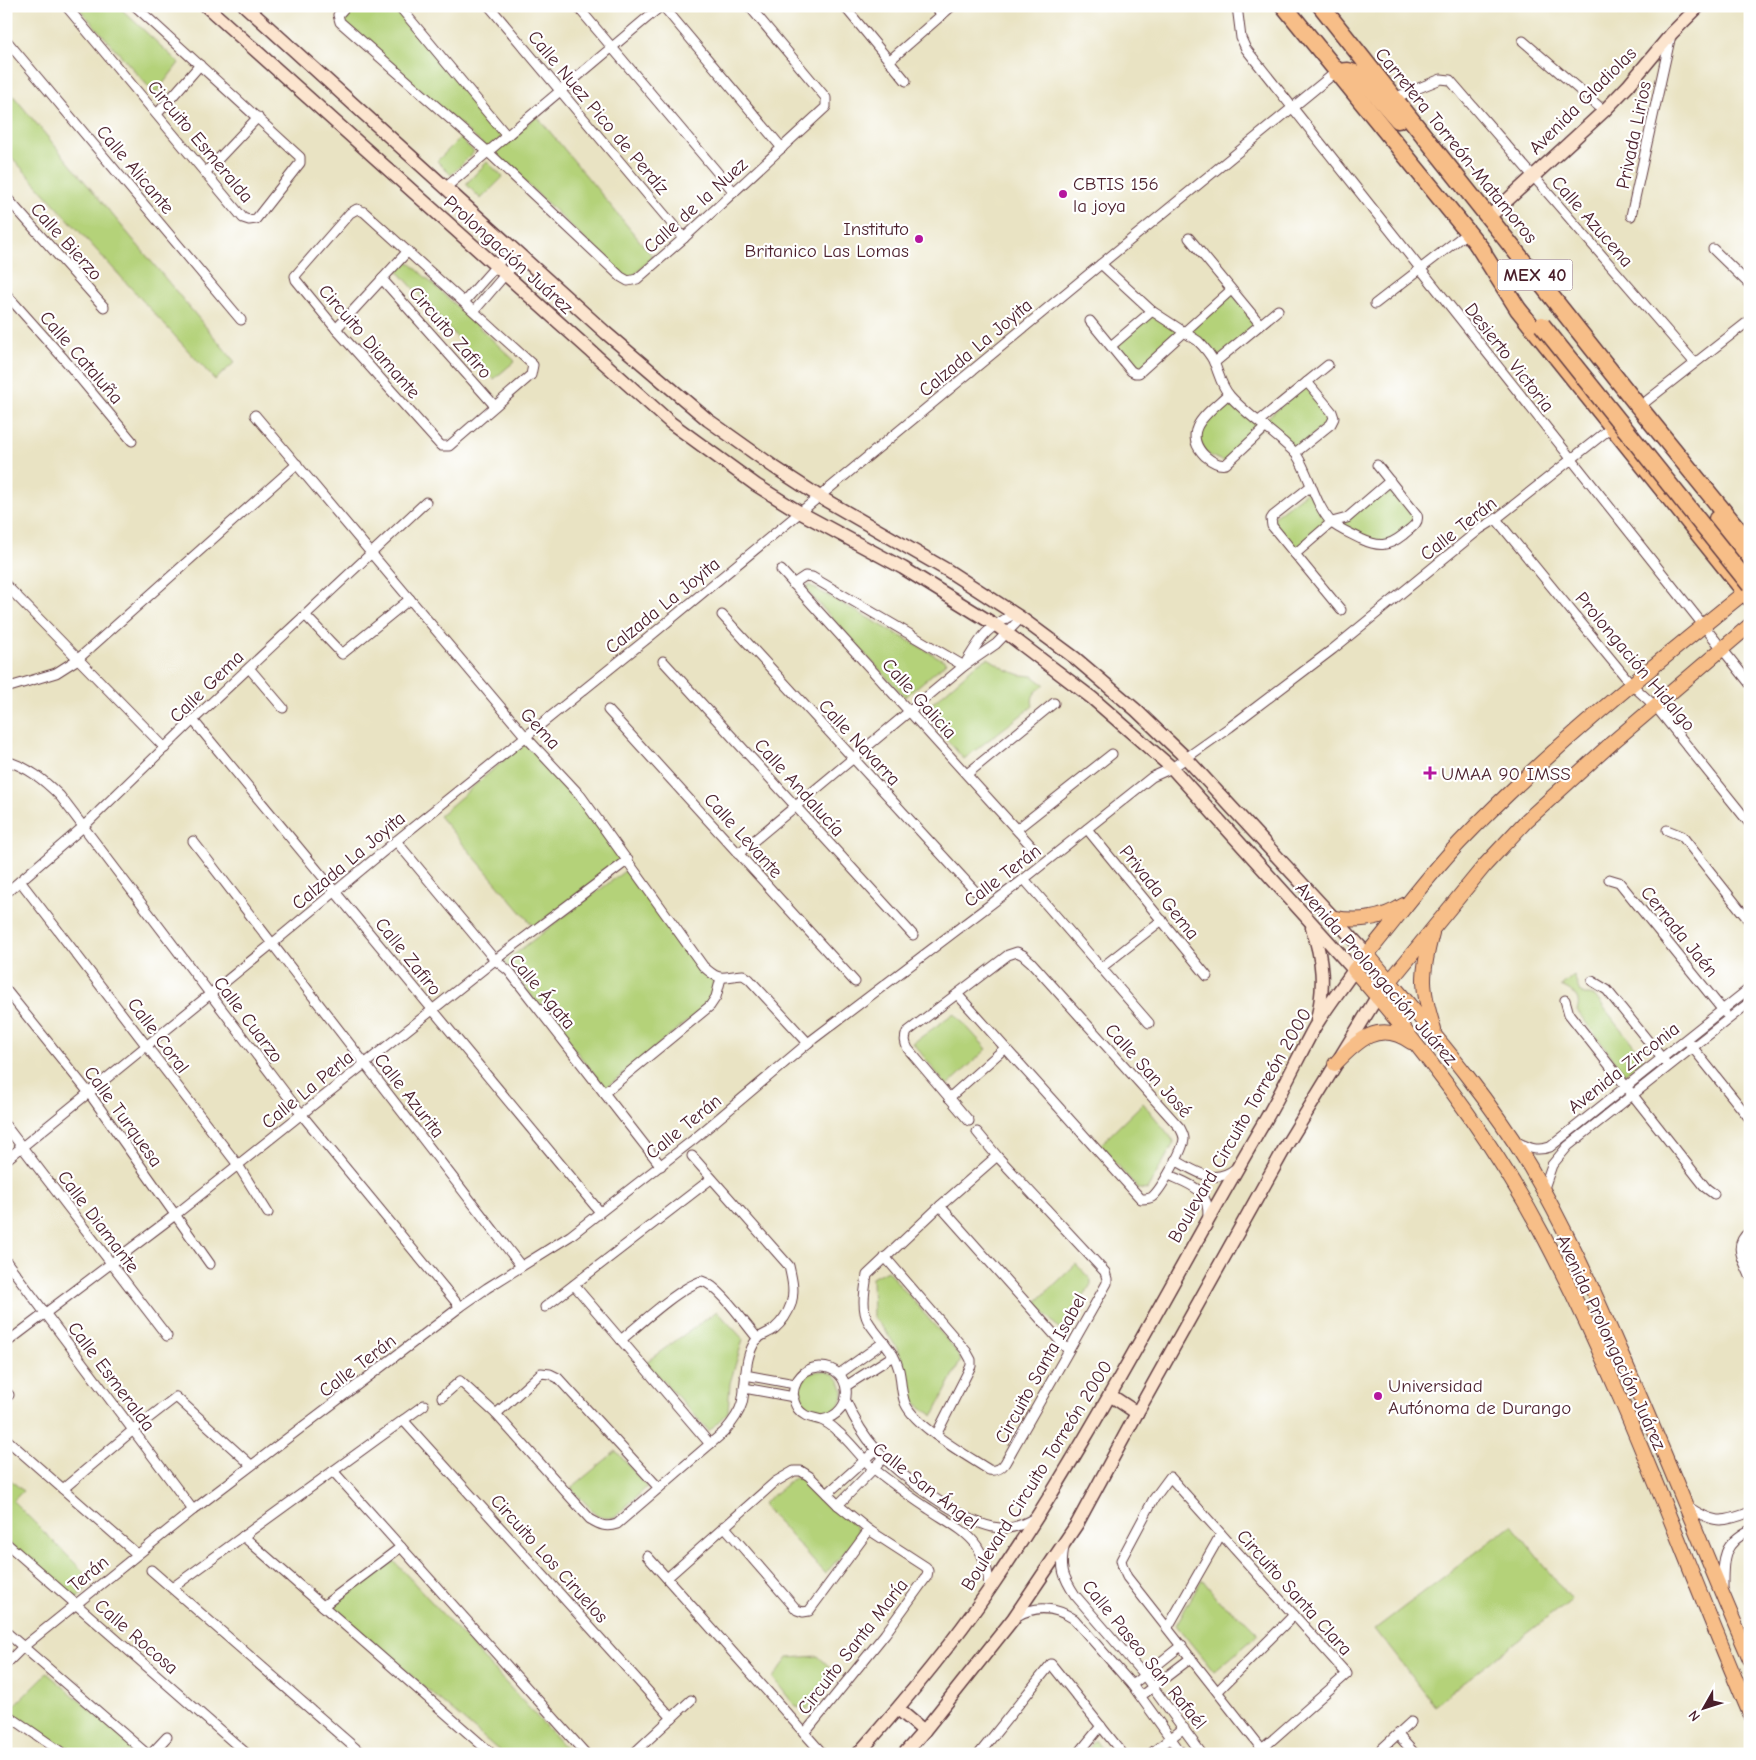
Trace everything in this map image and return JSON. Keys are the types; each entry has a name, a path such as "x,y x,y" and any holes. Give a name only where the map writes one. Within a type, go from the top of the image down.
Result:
{"highway":[{"name":"MEX 40","path":"1284,6 1542,325 1748,591"},
{"name":"Carretera Torreón-Matamoros","path":"1320,6 1644,413 1746,552"},
{"path":"1336,72 1353,72 1358,74 1457,188 1485,213"},
{"path":"1472,238 1518,309 1726,568 1748,591"},
{"path":"1726,568 1735,568 1746,552"}],"main road":[{"name":"Boulevard Circuito Torreón 2000","path":"1354,970 1411,901 1436,867 1506,795 1703,625 1748,591"},
{"path":"1377,996 1485,865 1527,820 1613,742 1750,625"},
{"path":"1334,918 1352,920 1390,914 1411,901"},
{"path":"1433,928 1424,963 1423,981 1426,1005 1436,1035"},
{"name":"Avenida Prolongación Juárez","path":"1367,954 1436,1035 1478,1090 1511,1138 1543,1191 1589,1279 1648,1413 1750,1659"},
{"name":"Avenida Prolongación Juárez","path":"1354,970 1419,1047 1458,1099 1500,1163 1543,1235 1586,1321 1680,1540 1750,1714"},
{"path":"1335,1064 1356,1042 1372,1034 1398,1034 1419,1047"},
{"path":"1628,1420 1648,1413"}],"street":[{"name":"Circuito Esmeralda","path":"66,6 244,218 249,220 256,219 300,163 301,159 258,117 135,6"},
{"name":"Prolongación Juárez","path":"206,6 671,423 756,485 801,513"},
{"name":"Prolongación Juárez","path":"245,6 634,357 708,420 768,463 820,496"},
{"name":"Calle de la Nuez","path":"346,6 338,15 340,22 488,152 625,280 632,281 637,279 684,238 824,110 826,98 749,6"},
{"path":"398,6 507,136"},
{"name":"Calle Nuez Pico de Perdíz","path":"489,6 684,238"},
{"path":"577,6 734,192"},
{"path":"445,188 662,6 782,148"},
{"path":"844,6 906,81"},
{"path":"935,6 942,15"},
{"path":"889,61 952,6"},
{"name":"Desierto Victoria","path":"1237,6 1241,38 1246,49 1750,684"},
{"name":"Avenida Gladiolas","path":"1485,213 1533,176 1604,111 1672,33 1699,6"},
{"name":"Privada Lirios","path":"1632,216 1672,33"},
{"name":"Calle Alicante","path":"6,40 241,320"},
{"path":"1523,41 1604,111"},
{"path":"157,114 200,65"},
{"name":"Calzada La Joyita","path":"6,1160 801,513 1336,72"},
{"name":"Calle Azucena","path":"1394,98 1441,79 1447,79 1453,84 1694,362"},
{"path":"206,172 258,117"},
{"name":"Calle Bierzo","path":"6,197 104,307"},
{"name":"Circuito Diamante","path":"357,209 364,212 464,302 533,365 531,375 449,446 441,446 336,329 297,283 295,276 350,213 357,209"},
{"path":"1189,238 1257,321"},
{"path":"1375,304 1420,269 1472,238"},
{"path":"1713,249 1750,285"},
{"path":"336,329 408,251"},
{"path":"464,302 500,270 516,252"},
{"path":"1101,264 1152,310 1198,341 1214,363 1228,394 1241,408 1295,453 1332,522 1366,541 1381,545 1390,544 1395,541 1418,521 1417,515 1377,465"},
{"path":"474,311 500,270"},
{"name":"Circuito Zafiro","path":"382,279 495,406"},
{"path":"1090,321 1132,371 1137,374 1142,372 1232,290"},
{"name":"Calle Cataluña","path":"6,294 132,441"},
{"path":"1111,346 1152,310"},
{"path":"1214,363 1257,321 1278,310"},
{"path":"1644,413 1694,362 1750,320"},
{"path":"1228,394 1196,426 1194,434 1196,443 1207,458 1220,465 1226,464 1262,424 1328,365"},
{"path":"1295,453 1332,424 1334,418 1332,412 1308,382"},
{"name":"Gema","path":"255,414 525,736 580,795 704,966 712,975 721,978"},
{"name":"Calle Terán","path":"193,1510 460,1307 570,1236 660,1166 808,1043 1024,879 1152,777 1172,768 1230,727 1324,655 1480,529 1496,519 1612,427"},
{"path":"6,688 56,673 78,659 297,464"},
{"path":"1295,554 1332,522 1347,518 1390,481"},
{"path":"1311,486 1273,516 1271,522 1272,526 1341,610"},
{"name":"Avenida Prolongación Juárez","path":"820,496 947,570 1017,616 1075,658 1136,710 1186,758 1367,954"},
{"name":"Calle Gema","path":"6,893 83,827 193,720 426,502"},
{"name":"Avenida Prolongación Juárez","path":"801,513 903,568 995,624 1092,698 1172,768 1354,970"},
{"name":"Prolongación Hidalgo","path":"1496,519 1632,685 1656,707 1750,824"},
{"name":"Calle Galicia","path":"781,570 1034,849"},
{"path":"793,584 805,576 812,577 964,666"},
{"path":"6,585 164,748"},
{"path":"305,615 342,654 410,599"},
{"name":"Calle Navarra","path":"722,615 975,891"},
{"path":"964,666 981,638 995,624 1017,616"},
{"path":"738,854 964,666 996,644 1008,633 1017,616"},
{"name":"Calle Andalucía","path":"663,662 913,935"},
{"path":"249,668 283,708"},
{"path":"967,774 1054,703"},
{"name":"Calle Levante","path":"608,710 855,982"},
{"name":"Calle Zafiro","path":"193,720 600,1212"},
{"path":"1016,829 1112,754"},
{"name":"Calle Cuarzo","path":"6,760 46,781 60,796 302,1115 460,1307"},
{"name":"Privada Gema","path":"1087,829 1207,976"},
{"path":"1667,830 1682,836 1750,922"},
{"name":"Calle Azurita","path":"193,841 521,1266"},
{"name":"Calle Ágata","path":"396,841 495,960 509,970 660,1166"},
{"name":"Calle La Perla","path":"6,1343 175,1215 495,960 628,860"},
{"name":"Calle San José","path":"1024,879 1149,1023"},
{"name":"Cerrada Jaén","path":"1609,879 1619,882 1729,1018"},
{"name":"Calle Coral","path":"20,881 238,1165 268,1212"},
{"path":"1101,968 1162,920"},
{"path":"1311,924 1319,949 1323,975 1322,1001 1315,1026"},
{"name":"Calle San José","path":"949,1098 908,1049 904,1041 908,1032 957,994 1008,955 1017,952 1023,955 1180,1128 1184,1141 1169,1175 1154,1196 1149,1199 1141,1199 957,994"},
{"name":"Boulevard Circuito Torreón 2000","path":"858,1754 898,1709 989,1590 1036,1517 1110,1395 1208,1218 1286,1084 1315,1026 1354,970"},
{"path":"604,1093 710,1006 716,997 721,978 743,975 749,979 808,1043"},
{"path":"1592,981 1607,990 1668,1066"},
{"name":"Calle Turquesa","path":"6,990 89,1092 210,1264"},
{"name":"Avenida Zirconia","path":"1511,1138 1530,1148 1543,1149 1550,1147 1749,990"},
{"path":"904,1754 1013,1619 1077,1524 1286,1146 1377,996"},
{"path":"1566,1000 1569,1014 1706,1188 1714,1194"},
{"name":"Avenida Zirconia","path":"1543,1191 1549,1170 1558,1156 1568,1146 1750,1002"},
{"path":"1686,1038 1750,1119"},
{"path":"969,1121 949,1098 1005,1048"},
{"name":"Calle Diamante","path":"6,1126 166,1336"},
{"name":"Circuito Santa Isabel","path":"977,1132 1105,1272 1107,1279 1006,1463 999,1469 989,1470 936,1434 908,1410 904,1401 901,1373 884,1342 868,1322 865,1293 866,1275 997,1156"},
{"path":"442,1397 460,1381 496,1414 590,1519 603,1526 618,1524 724,1432 736,1417 742,1403 748,1362 758,1339 775,1328 789,1309 794,1288 789,1266 692,1156"},
{"path":"1175,1160 1207,1177 1218,1177 1229,1173 1238,1166"},
{"path":"1169,1175 1198,1190 1207,1202 1208,1218"},
{"path":"545,1307 712,1179"},
{"path":"940,1206 1068,1350"},
{"path":"1750,1231 1741,1240 1740,1245 1740,1250 1750,1276"},
{"path":"885,1256 966,1351 971,1360 970,1366 936,1434"},
{"name":"Calle Esmeralda","path":"6,1260 132,1431 193,1510"},
{"path":"621,1340 675,1297 692,1285 702,1282 712,1286 722,1295 758,1339"},
{"path":"574,1285 710,1444"},
{"path":"839,1374 884,1342"},
{"path":"846,1386 893,1356"},
{"path":"818,1367 839,1374 846,1386 846,1401 839,1412 828,1419 808,1418 795,1404 795,1384 804,1372 818,1367"},
{"path":"496,1414 542,1373 550,1374 558,1378 659,1488"},
{"path":"745,1375 795,1384"},
{"path":"744,1388 794,1397"},
{"path":"1110,1395 1137,1413"},
{"path":"63,1489 176,1397 252,1465"},
{"name":"Calle San Ángel","path":"846,1401 859,1427 876,1450 932,1496 976,1522 1001,1528 1025,1523 1036,1517"},
{"path":"172,1588 424,1405"},
{"name":"Circuito Los Ciruelos","path":"403,1420 672,1718"},
{"name":"Calle San Ángel","path":"821,1420 837,1431 874,1468 921,1504 967,1535 982,1555 989,1577 989,1590"},
{"path":"6,1439 137,1554"},
{"path":"827,1494 876,1450"},
{"path":"838,1505 884,1458"},
{"path":"333,1471 586,1754"},
{"name":"Circuito Santa María","path":"667,1578 775,1482 794,1471 801,1471 808,1476 838,1505 869,1530 924,1564 928,1574 885,1634 805,1733"},
{"name":"Circuito Santa Clara","path":"1170,1477 1221,1534 1347,1674 1262,1749 1127,1577 1122,1568 1121,1560 1153,1500 1170,1477"},
{"path":"1687,1506 1703,1517 1724,1521 1750,1512"},
{"name":"Terán","path":"6,1664 23,1647 75,1604 193,1510"},
{"path":"724,1526 797,1610 803,1612 810,1611 869,1530"},
{"path":"1722,1595 1724,1554 1737,1537 1750,1530"},
{"path":"1168,1627 1221,1534"},
{"path":"243,1536 492,1754"},
{"name":"Calle Rocosa","path":"6,1543 247,1754"},
{"name":"Calle Paseo San Rafaél","path":"1064,1544 1061,1563 1066,1580 1075,1595 1144,1675 1202,1754"},
{"path":"324,1606 400,1547"},
{"name":"Circuito Santa María","path":"647,1556 823,1754"},
{"path":"151,1570 362,1754"},
{"name":"Calle Paseo San Rafaél","path":"1013,1619 1028,1610 1045,1608 1062,1611 1074,1619 1132,1684 1181,1753"},
{"path":"1218,1691 1294,1615"},
{"path":"6,1632 149,1754 167,1737"},
{"path":"1132,1684 1182,1645"},
{"path":"1141,1696 1191,1658"},
{"path":"979,1754 1051,1664 1124,1754"},
{"path":"633,1754 692,1700"},
{"path":"898,1709 924,1731"},
{"path":"6,1714 64,1754"},
{"path":"1376,1754 1411,1722"},
{"path":"1078,1754 1101,1726"},
{"path":"1150,1754 1184,1728"},
{"path":"1398,1735 1415,1754"},
{"path":"1181,1753 1194,1742"}],"green space":[{"path":"77,6 118,6 179,63 155,94"},
{"path":"350,6 396,6 503,136 488,149 342,22 341,14"},
{"path":"6,87 235,362 215,380 6,151"},
{"path":"537,116 653,257 632,277 622,275 494,152"},
{"path":"460,138 474,152 451,175 437,161"},
{"path":"487,162 503,177 481,199 466,184"},
{"path":"408,261 515,361 494,379 397,270"},
{"path":"1231,292 1258,324 1215,360 1187,332"},
{"path":"1152,313 1181,333 1136,371 1114,347"},
{"path":"1307,385 1332,418 1295,450 1263,421"},
{"path":"1228,397 1263,427 1226,462 1213,457 1204,450 1199,441 1198,427"},
{"path":"1390,484 1416,519 1388,543 1356,534 1340,523"},
{"path":"1310,489 1329,522 1295,551 1273,525 1275,516"},
{"path":"809,585 947,662 905,697 805,589"},
{"path":"988,658 1007,670 1021,675 1033,676 1045,685 1034,694 1032,699 1033,706 964,759 922,712 977,664"},
{"path":"525,742 579,797 623,859 534,927 439,816"},
{"path":"626,870 714,983 712,996 703,1008 606,1088 504,962"},
{"path":"1574,975 1579,990 1584,995 1594,995 1644,1058 1625,1074 1577,1011 1578,1002 1575,995 1561,986"},
{"path":"954,1013 987,1049 947,1086 913,1043"},
{"path":"1143,1103 1174,1143 1147,1190 1139,1189 1099,1146"},
{"path":"1076,1264 1091,1280 1091,1284 1063,1333 1035,1303"},
{"path":"887,1270 953,1347 961,1360 933,1416 913,1401 908,1376 896,1346 873,1317 872,1278"},
{"path":"717,1311 743,1339 730,1383 728,1412 709,1431 646,1362"},
{"path":"821,1371 833,1375 839,1381 843,1393 839,1405 833,1411 821,1415 809,1411 803,1405 799,1393 803,1381 809,1375"},
{"path":"616,1451 647,1487 615,1517 605,1518 597,1515 571,1488"},
{"path":"6,1476 23,1491 13,1501 93,1581 75,1601 6,1540"},
{"path":"794,1478 805,1478 856,1527 858,1534 825,1574 762,1504"},
{"path":"1512,1525 1571,1600 1434,1705 1375,1629"},
{"path":"394,1561 571,1754 503,1754 331,1607"},
{"path":"1202,1579 1220,1602 1246,1621 1259,1634 1214,1672 1176,1625"},
{"path":"818,1656 836,1673 807,1709 796,1707 773,1678 788,1658"},
{"path":"47,1673 143,1754 69,1754 8,1712"},
{"path":"1095,1740 1105,1754 1085,1754"}],"place":[{"name":"CBTIS 156 la joya","path":"1063,194"},
{"name":"Instituto Britanico Las Lomas","path":"919,239"},
{"name":"UMAA 90 IMSS","path":"1430,773"},
{"name":"Universidad Autónoma de Durango","path":"1378,1396"}]}
